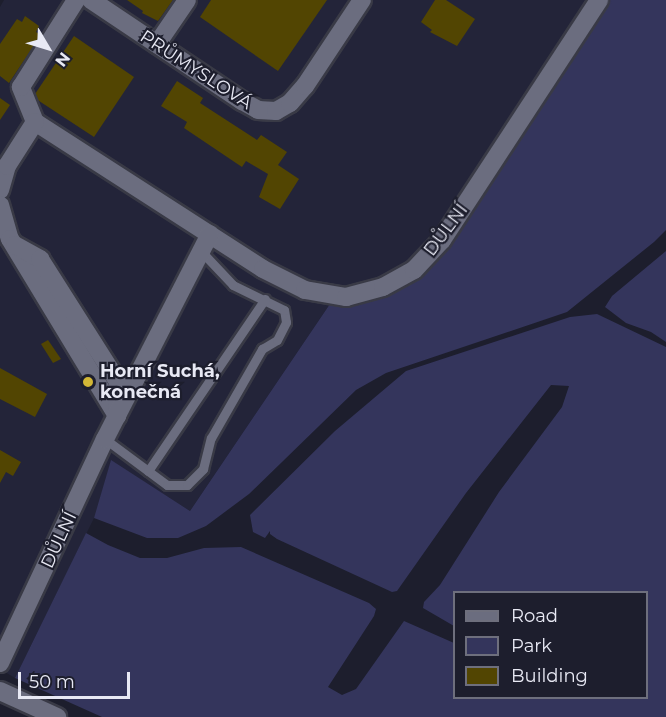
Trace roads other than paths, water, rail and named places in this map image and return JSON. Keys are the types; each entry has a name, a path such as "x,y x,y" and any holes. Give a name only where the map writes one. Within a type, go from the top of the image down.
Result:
{"street":[{"path":"0,190 7,166 35,122 21,87 76,0"},
{"name":"PRŮMYSLOVÁ","path":"92,0 258,110 276,111 290,103 305,86 362,0"},
{"path":"157,44 187,0"},
{"name":"DŮLNÍ","path":"35,122 263,269 305,290 346,297 383,287 414,270 442,240 599,0"},
{"path":"0,206 9,236 117,416"},
{"name":"DŮLNÍ","path":"0,663 105,439 210,234"},
{"path":"0,691 57,717"}],"lane":[{"path":"105,439 167,485 187,485 203,469 217,428 262,349 277,340 286,322 284,310 232,285 201,251"},
{"path":"148,471 265,299"}],"place":[{"name":"Horní Suchá, konečná","path":"88,382"}]}
